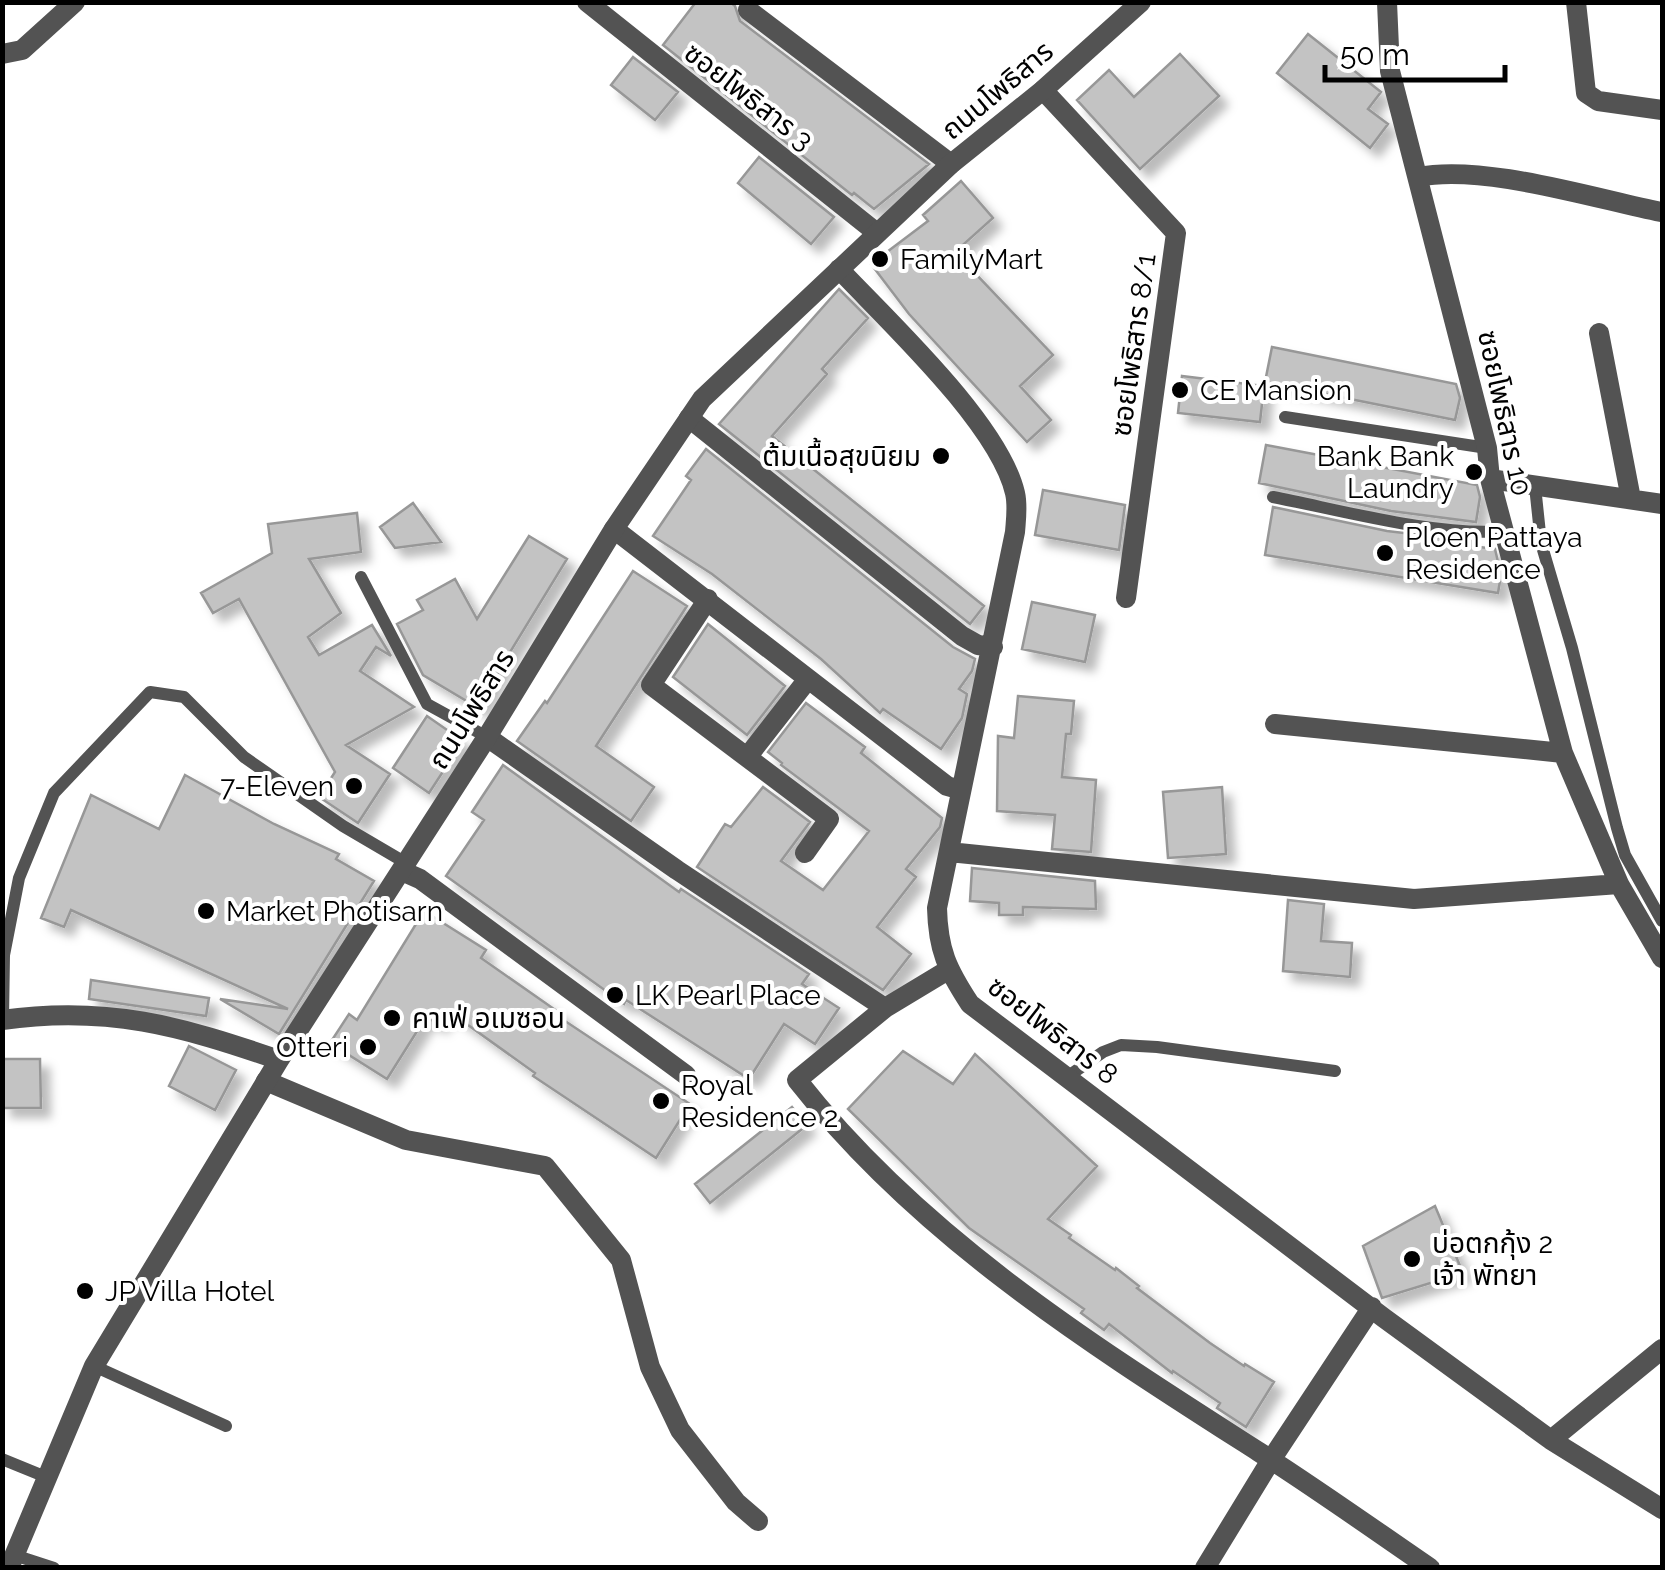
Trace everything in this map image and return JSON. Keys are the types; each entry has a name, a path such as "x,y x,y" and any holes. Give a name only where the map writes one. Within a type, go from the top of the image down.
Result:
{"street":[{"path":"2,54 22,50 76,2"},
{"name":"ซอยโพธิสาร 3","path":"587,2 876,233"},
{"name":"ถนนโพธิสาร","path":"12,1561 94,1366 266,1080 487,737 614,529 702,400 952,164 1043,90 1141,2"},
{"name":"ซอยโพธิสาร 10","path":"1387,2 1390,71 1488,448 1490,478 1563,753 1619,884 1662,958"},
{"path":"1576,2 1586,94 1598,101 1662,110"},
{"path":"748,10 952,164"},
{"name":"ซอยโพธิสาร 8/1","path":"1043,90 1176,233 1126,598"},
{"path":"1418,176 1483,175 1661,212"},
{"name":"ซอยโพธิสาร 8","path":"838,269 949,386 998,454 1014,491 1015,532 937,908 938,939 948,970 970,1004 1551,1440 1662,1510"},
{"path":"1599,333 1631,500"},
{"path":"689,418 962,636 993,647"},
{"path":"1490,478 1662,504"},
{"path":"614,529 947,786 960,790"},
{"path":"708,600 651,686 829,819 805,853"},
{"path":"748,756 808,680"},
{"path":"1275,724 1563,753"},
{"path":"487,737 676,870 885,1008"},
{"path":"948,852 1414,899 1619,884"},
{"path":"404,867 686,1074"},
{"path":"948,970 885,1008 798,1080 831,1122 954,1241 1090,1343 1430,1568"},
{"path":"3,1019 96,1014 142,1020 210,1036 279,1060"},
{"path":"266,1080 406,1140 544,1166 621,1260 650,1366 680,1430 736,1502 758,1521"},
{"path":"1205,1568 1372,1308"},
{"path":"1551,1440 1662,1349"}],"lane":[{"path":"1285,417 1488,448"},
{"path":"1535,486 1540,543 1572,648 1616,828 1625,855 1662,921"},
{"path":"1273,497 1440,528 1504,531"},
{"path":"361,576 427,704 487,737"},
{"path":"3,1019 4,955 18,878 54,794 150,692 184,697 244,757 404,867"},
{"path":"1066,1077 1103,1052 1121,1045 1335,1071"},
{"path":"94,1366 226,1426"},
{"path":"2,1458 46,1478"},
{"path":"12,1561 54,1568"}],"building":[{"path":"696,2 730,2 740,21 929,164 874,209 852,195 663,45"},
{"path":"1308,34 1381,92 1368,109 1388,124 1370,148 1277,73"},
{"path":"1180,54 1219,96 1140,169 1077,100 1109,70 1134,97"},
{"path":"633,57 678,92 655,120 611,85"},
{"path":"759,157 834,217 811,244 738,183"},
{"path":"961,181 993,218 955,252 1053,355 1020,386 1051,420 1027,442 909,314 871,264 928,221 923,215"},
{"path":"839,289 868,318 822,369 827,374 772,436 984,606 970,624 719,424"},
{"path":"1272,347 1456,384 1460,398 1455,420 1265,382"},
{"path":"1182,376 1264,386 1260,422 1178,413"},
{"path":"1266,445 1477,485 1480,497 1476,522 1391,511 1259,483"},
{"path":"706,449 953,647 975,659 959,689 967,694 962,718 941,749 883,709 880,713 821,659 712,574 653,536 691,480 686,476"},
{"path":"1043,490 1125,505 1119,550 1035,535"},
{"path":"413,503 441,542 395,548 380,527"},
{"name":"Ploen Pattaya Residence","path":"1273,507 1387,531 1472,541 1471,546 1495,549 1501,575 1498,593 1265,555"},
{"path":"357,513 361,552 309,559 341,613 308,637 319,655 372,625 391,656 376,647 360,671 414,707 346,745 390,774 358,823 319,797 335,772 239,599 213,613 201,593 272,553 268,524"},
{"path":"529,536 567,559 480,709 423,675 397,624 423,610 417,600 455,579 477,619"},
{"path":"633,571 687,606 596,746 654,787 631,821 517,741 547,703"},
{"path":"1032,602 1095,615 1085,662 1022,649"},
{"path":"708,624 785,686 747,735 673,677"},
{"path":"1018,696 1074,701 1062,777 1096,780 1091,852 1052,849 1055,815 997,811 998,736 1014,738"},
{"path":"806,703 865,747 861,753 942,818 940,827 906,869 916,877 877,927 911,954 883,990 697,867 725,824 731,827 763,787 810,822 781,861 823,890 869,831 768,752"},
{"path":"427,716 463,741 429,793 393,768"},
{"path":"503,765 679,892 681,889 809,974 802,984 839,1008 815,1044 784,1024 749,1079 626,1000 624,1004 446,876 484,820 472,812"},
{"path":"185,775 339,854 336,859 374,881 279,1034 220,999 288,1009 71,910 64,927 41,918 91,795 159,829"},
{"path":"1222,787 1226,854 1168,858 1163,792"},
{"path":"972,868 1095,881 1096,909 1023,907 1023,915 999,915 999,903 970,901"},
{"path":"1288,900 1324,904 1321,941 1352,943 1350,977 1283,971"},
{"path":"424,911 486,950 481,958 564,1016 562,1019 690,1104 656,1158 533,1076 535,1073 447,1010 438,1024 426,1017 387,1079 330,1043 349,1014 357,1020"},
{"path":"91,980 209,998 206,1016 89,999"},
{"path":"189,1046 236,1070 215,1110 169,1086"},
{"path":"903,1051 953,1084 975,1054 1097,1166 1048,1219 1210,1343 1274,1382 1246,1427 1217,1408 1220,1403 1172,1373 1109,1324 1104,1330 1081,1313 1084,1309 969,1228 848,1109"},
{"path":"2,1059 40,1059 41,1108 2,1108"},
{"path":"792,1107 807,1125 710,1203 695,1184"},
{"name":"บ่อตกกุ้ง 2 เจ้า พัทยา","path":"1435,1206 1463,1273 1382,1298 1363,1246"}],"place":[{"name":"FamilyMart","path":"880,259"},
{"name":"CE Mansion","path":"1180,390"},
{"name":"ต้มเนื้อสุขนิยม","path":"941,456"},
{"name":"Bank Bank Laundry","path":"1474,472"},
{"name":"Ploen Pattaya Residence","path":"1385,553"},
{"name":"7-Eleven","path":"354,786"},
{"name":"Market Photisarn","path":"206,911"},
{"name":"LK Pearl Place","path":"615,995"},
{"name":"คาเฟ่ อเมซอน","path":"392,1018"},
{"name":"Otteri","path":"368,1047"},
{"name":"Royal Residence 2","path":"661,1101"},
{"name":"บ่อตกกุ้ง 2 เจ้า พัทยา","path":"1412,1259"},
{"name":"JP Villa Hotel","path":"85,1291"}]}
